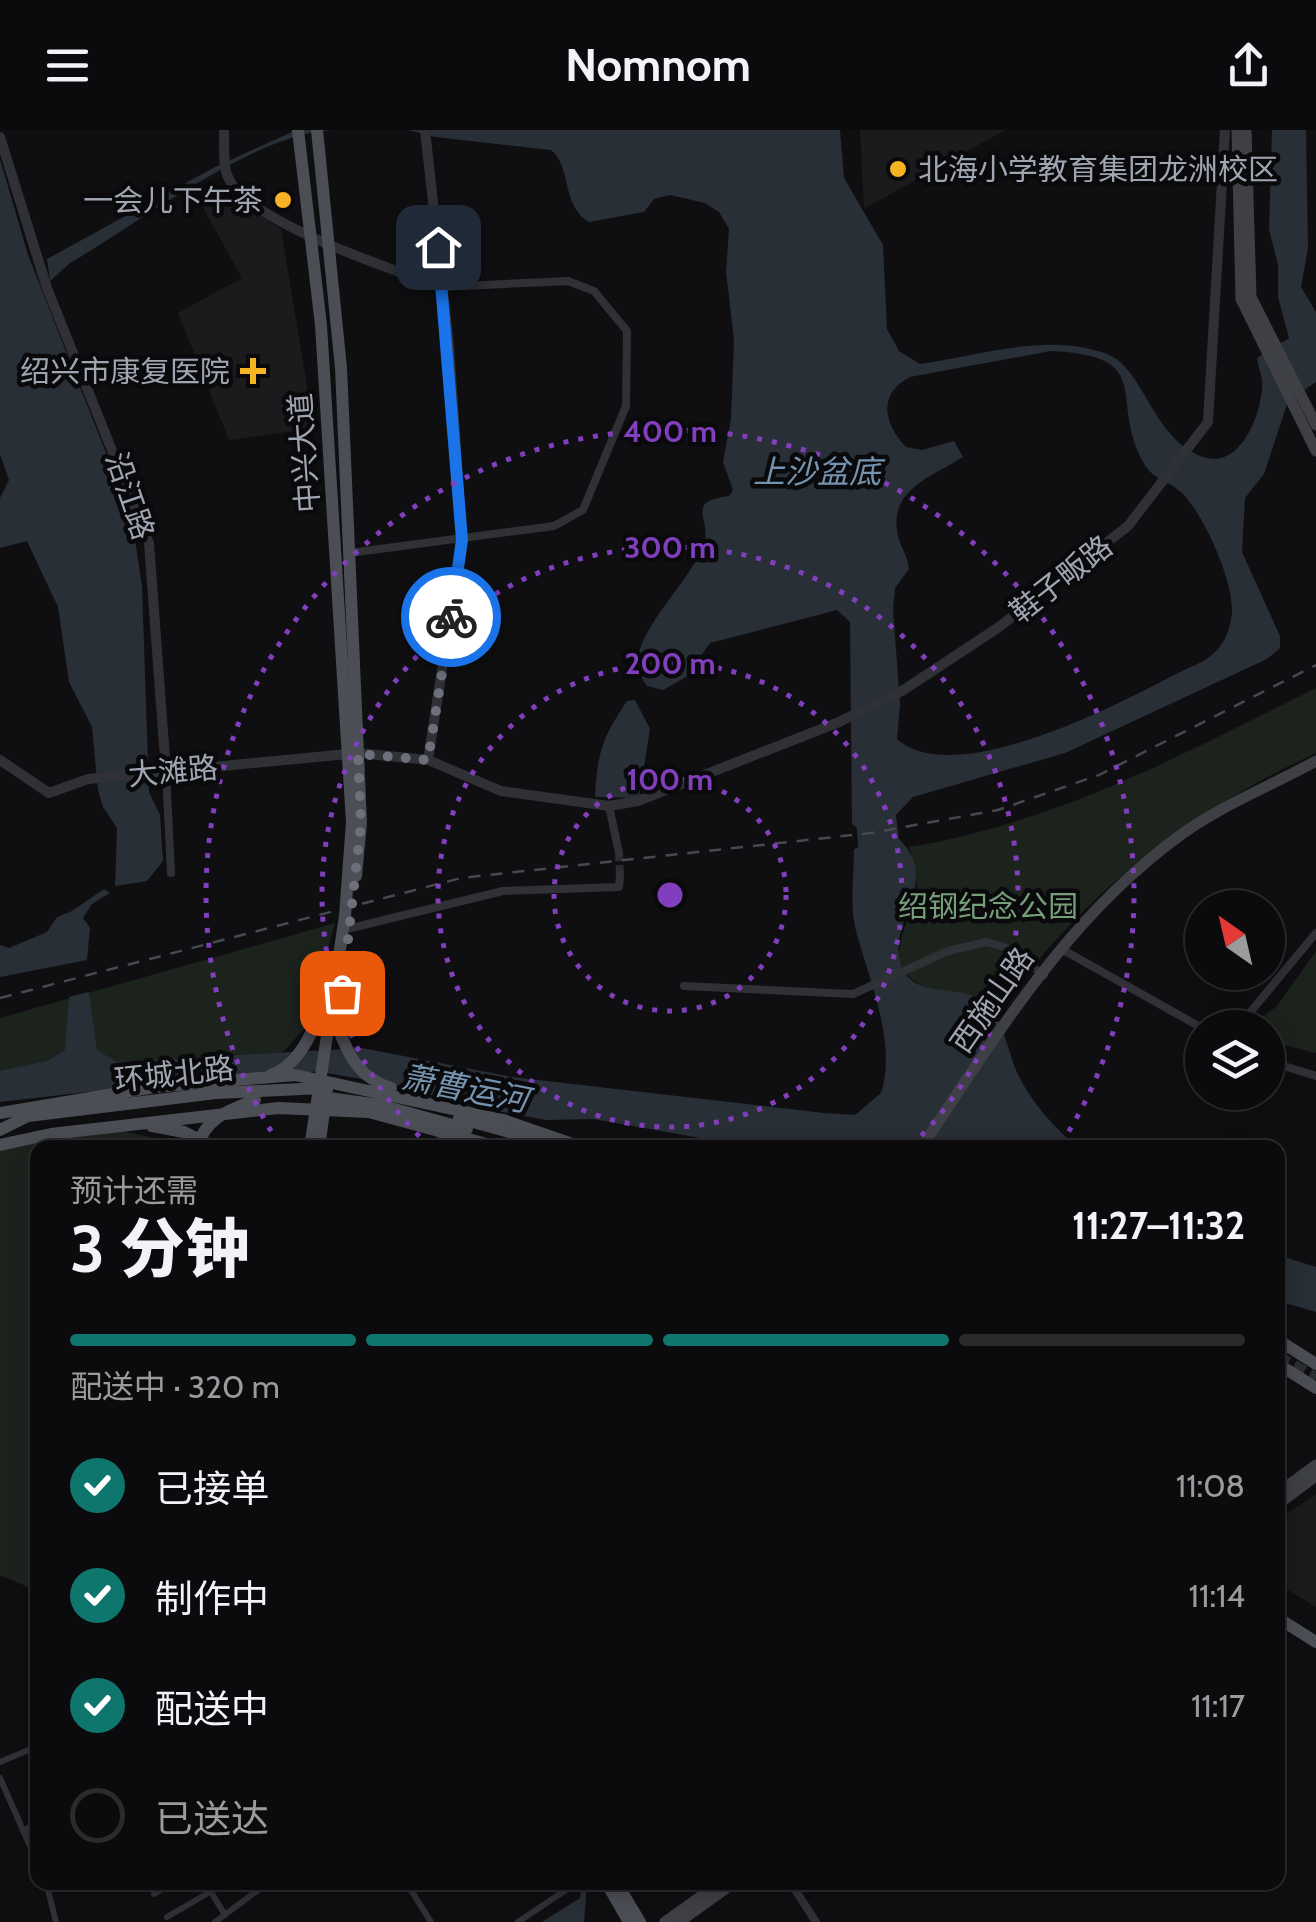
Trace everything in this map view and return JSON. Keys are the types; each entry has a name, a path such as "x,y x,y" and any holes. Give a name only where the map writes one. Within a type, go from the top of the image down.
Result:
{"main road":[{"name":"中兴大道","path":"298,130 321,325 354,771"},
{"name":"中兴大道","path":"318,130 341,368 353,754"},
{"path":"1237,130 1241,300 1316,451"},
{"path":"1246,130 1251,297 1316,425"},
{"name":"西施山路","path":"929,1140 1039,976 1103,901 1184,832 1316,762"},
{"name":"西施山路","path":"1039,976 1106,904 1186,836 1316,769"},
{"path":"312,1140 337,1025 351,928 361,824 354,771"},
{"path":"319,1140 354,771"},
{"path":"28,1116 250,1083 280,1072 296,1058 314,1026 338,959"},
{"path":"337,1025 349,1058 375,1083 542,1140"},
{"path":"0,1113 155,1088 295,1074 503,1120 561,1140"},
{"path":"324,1092 381,1096 537,1140"},
{"path":"324,1092 508,1140"},
{"name":"环城北路","path":"216,1097 254,1100 324,1092"},
{"name":"环城北路","path":"0,1130 28,1116 216,1097 324,1092"},
{"path":"201,1140 208,1124 222,1113 254,1100"},
{"path":"37,1140 140,1123 278,1108 369,1112 471,1140"},
{"path":"395,1109 416,1140"},
{"path":"305,1140 318,1121"},
{"path":"318,1121 324,1140"},
{"path":"140,1123 184,1132 200,1140"},
{"path":"0,1146 30,1141"},
{"path":"1285,1344 1316,1364"},
{"path":"1285,1368 1316,1388"},
{"path":"1285,1487 1316,1466"},
{"path":"1285,1499 1316,1476"},
{"path":"1285,1612 1316,1632"},
{"path":"1285,1622 1316,1642"},
{"path":"611,1890 629,1922"},
{"path":"621,1890 640,1922"},
{"path":"665,1922 710,1890"},
{"path":"679,1922 723,1890"}],"street":[{"path":"224,130 228,177 235,186 272,215 329,247 442,287 568,281 594,291 627,331 626,406 583,510 554,526 349,553"},
{"path":"425,130 462,540 428,760"},
{"name":"鞋子畈路","path":"353,754 428,760 500,791 609,806 638,801 839,722 902,691 999,627 1114,537 1158,489 1208,422 1226,130"},
{"name":"沿江路","path":"0,138 47,288 149,543 160,772 171,873"},
{"name":"大滩路","path":"0,760 49,794 88,780 353,754"},
{"path":"609,806 619,853"},
{"path":"351,928 503,891 619,887 620,875"},
{"path":"1252,1010 1316,933"},
{"path":"684,986 854,994 948,951 986,942 1004,947 1039,976"},
{"path":"1065,951 1185,1018"},
{"path":"1285,1066 1316,1076"},
{"path":"1,1759 30,1749"},
{"path":"0,1778 30,1846"},
{"path":"23,1831 30,1827"},
{"path":"48,1890 56,1922"},
{"path":"154,1894 161,1890"},
{"path":"215,1922 258,1890"},
{"path":"411,1890 431,1922"},
{"path":"518,1922 566,1890"},
{"path":"795,1890 816,1922"},
{"path":"167,1916 210,1892 225,1915"}],"shaded area":[{"name":"北海小学教育集团龙洲校区","path":"860,130 1005,130 864,209"},
{"name":"绍兴市康复医院","path":"229,195 281,229 314,428 229,440 178,313 242,278 202,206"},
{"path":"1316,1494 1316,1607 1285,1588 1285,1515"}],"green space":[{"name":"绍钢纪念公园","path":"1316,688 1316,753 1221,803 1138,862 1063,933 995,1016 979,1000 929,988 907,975 899,954 917,887 909,847 963,836 1068,804 1168,761"},
{"path":"335,923 306,1027 276,1060 0,1081 0,1018"},
{"path":"1316,951 1316,1053 1285,1045 1285,1010 1272,1010"},
{"path":"116,1129 161,1140 52,1140"},
{"path":"30,1144 30,1588 0,1575 0,1149"}],"water":[{"path":"296,130 334,130 269,146 234,163 70,263 50,281 47,259 213,168"},
{"path":"408,130 840,130 844,178 883,245 887,329 899,351 920,364 1039,345 1086,348 1109,355 1132,375 1174,438 1207,458 1220,458 1241,445 1255,419 1262,392 1257,358 1289,338 1278,297 1278,265 1269,229 1272,130 1306,130 1308,248 1301,287 1316,312 1316,382 1288,401 1264,474 1245,498 1242,552 1280,636 1280,648 1267,659 1065,753 913,797 896,815 899,839 916,870 899,945 906,974 926,987 966,994 989,1006 1028,1092 1070,1140 712,1140 593,1119 546,1120 316,1071 293,1077 156,1084 0,1102 0,1071 47,1061 65,1050 69,997 89,992 97,1050 117,1062 362,1048 512,1077 824,1113 855,1115 881,1093 886,1055 884,1034 853,914 854,849 858,848 857,828 852,824 850,622 837,610 710,643 686,677 663,690 647,686 636,670 644,638 703,547 703,508 715,499 729,496 733,490 723,462 731,419 734,340 726,272 729,229 719,212 705,203 670,195 654,199 644,212 589,222 574,206 562,166 551,150 435,137","holes":["1051,351 1104,361 1117,370 1123,382 1132,434 1145,465 1183,494 1208,533 1228,583 1231,617 1227,634 1205,660 1115,705 1036,737 956,755 923,752 897,739 900,704 893,610 895,588 909,569 898,535 897,516 916,485 963,457 954,441 922,450 906,447 889,419 887,409 893,391 910,377"]},
{"path":"0,159 28,255 132,519 142,587 149,792 160,815 163,861 147,881 115,886 117,828 103,807 98,790 92,727 69,682 58,607 27,541 0,548 0,498 9,480 0,454"},
{"path":"635,700 650,729 639,798 595,797 599,757 606,736 627,701"},
{"path":"104,889 110,893 92,904 83,918 90,928 87,960 0,977 0,945 9,948 47,932 57,917"},
{"path":"1285,1257 1316,1267 1316,1312 1285,1303"},
{"path":"581,1890 586,1890 584,1922 542,1922 580,1898"}],"tunnel":[{"path":"619,853 620,875"},
{"path":"1285,1361 1316,1378"}],"railway":[{"path":"0,998 461,878 871,833 998,810 1099,775 1316,665"}],"way so far":[{"path":"342,993 361,824 358,754 428,760 451,617"}],"place":[{"name":"北海小学教育集团龙洲校区","path":"898,169"},
{"name":"一会儿下午茶","path":"283,200"},
{"name":"绍兴市康复医院","path":"253,371"}],"route":[{"path":"438,247 462,540 451,617"}],"water label":[{"name":"上沙盆底","path":"817,471"},
{"name":"萧曹运河","path":"465,1088"}]}
